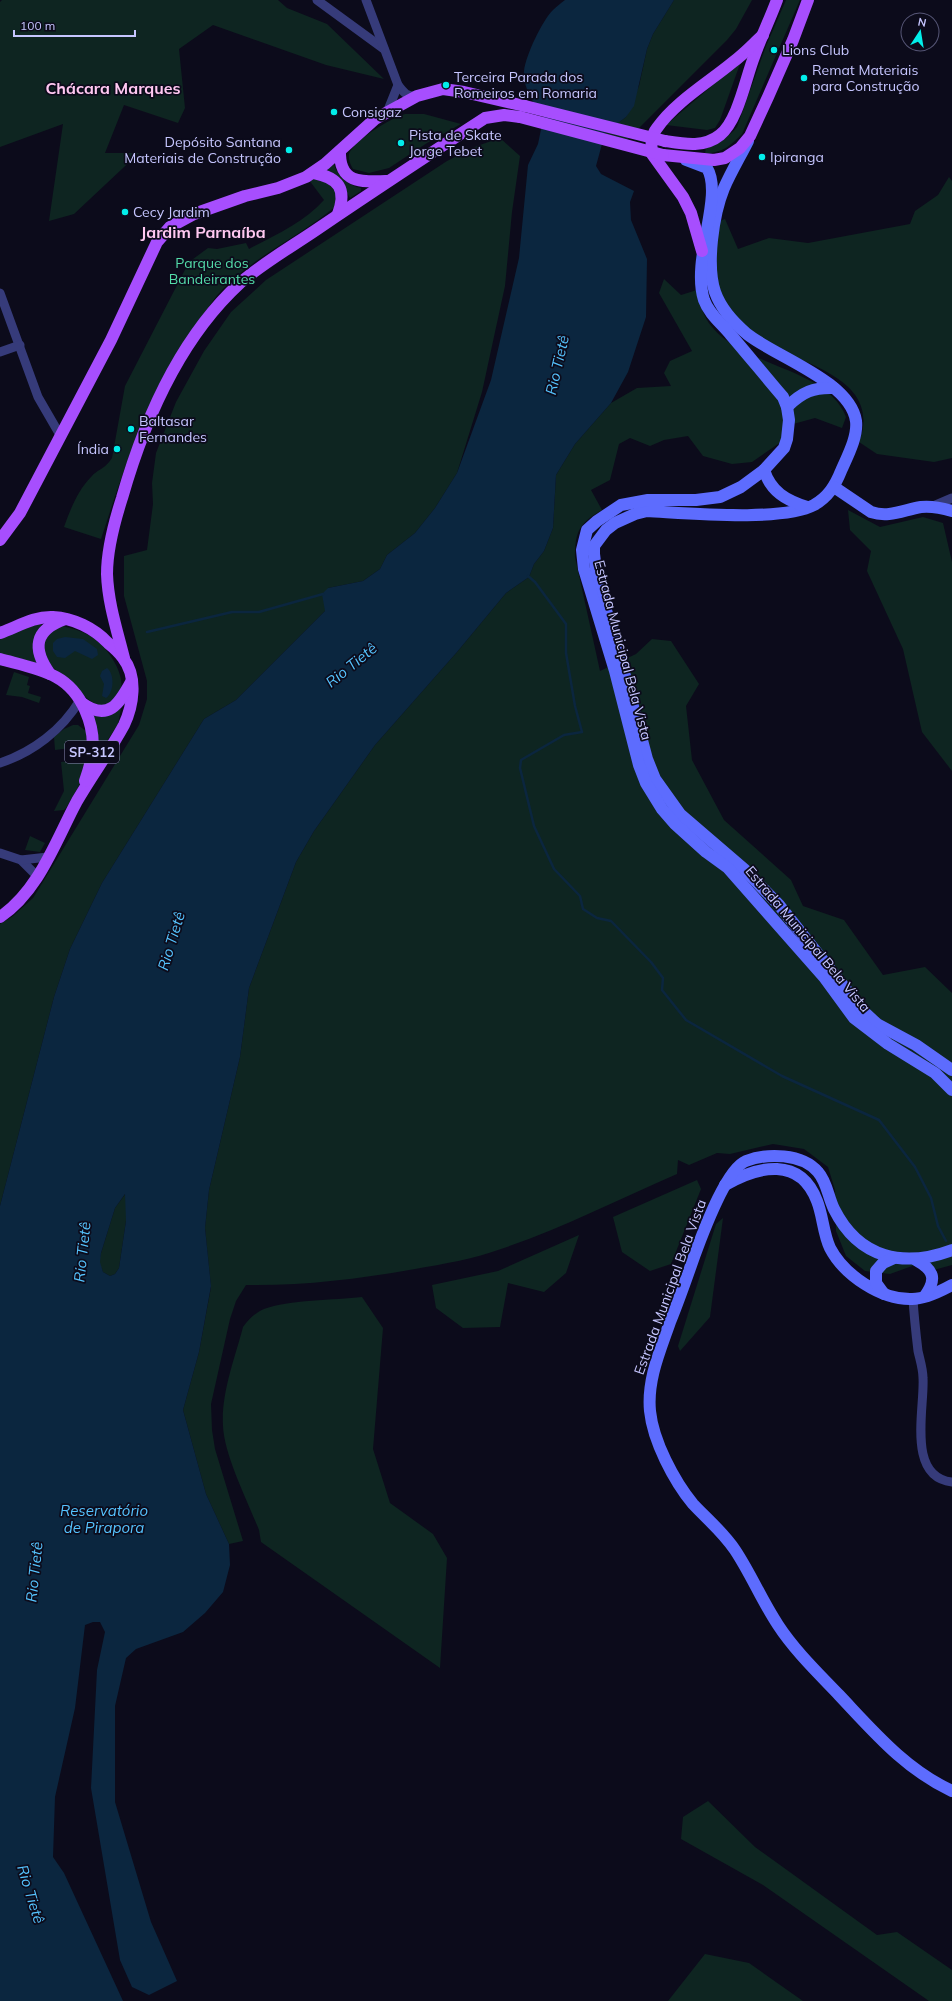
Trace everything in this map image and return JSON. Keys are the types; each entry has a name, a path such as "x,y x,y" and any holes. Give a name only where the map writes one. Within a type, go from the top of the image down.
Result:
{"main road":[{"path":"124,658 109,598 107,574 109,549 115,520 134,457 166,382 203,325 240,283 338,214 485,118 523,112 689,145 708,141 722,134 739,104 777,0"},
{"path":"793,40 793,34 804,0"},
{"path":"808,0 793,40 750,136 724,189 716,220 712,247 712,282 716,294 729,317 748,334 816,375 834,388 848,402 856,422 851,445 834,487 871,512 877,514 891,514 921,507 931,507 952,511"},
{"path":"702,251 691,213 683,197 652,154 651,146 653,136 656,128 678,106 735,61 763,35"},
{"path":"0,540 20,513 111,340 162,234 181,220 245,196 278,188 314,173 375,119 388,110 417,96 443,89 464,92 523,112 663,155 681,158 714,160 725,158 740,148 750,136"},
{"path":"340,151 342,168 351,178 365,181 388,181"},
{"path":"681,158 707,168 712,178 711,200 702,251 700,282 708,309 783,397 788,407 797,397 810,389 834,388"},
{"path":"314,173 328,177 338,184 343,195 338,214"},
{"name":"Estrada Municipal Bela Vista","path":"788,407 789,426 784,448 764,470 741,487 720,497 696,500 648,500 621,505 592,525 585,536 582,550 584,569 615,671 630,735 646,783 662,809 675,824 733,874 824,977 854,1018 888,1044 935,1073 952,1090"},
{"path":"764,470 768,482 773,488 785,498 807,507"},
{"name":"Estrada Municipal Bela Vista","path":"834,487 822,500 794,511 758,514 647,511 636,514 615,523 598,538 594,546 595,574 616,642 647,759 655,779 680,814 744,869 779,905 864,1012 877,1024 916,1045 952,1070"},
{"path":"0,633 36,619 54,617 65,619 94,631 124,658"},
{"path":"50,674 40,657 38,641 45,630 65,619"},
{"name":"SP-312","path":"0,917 18,903 37,876 48,858 78,799 110,749 129,715 133,697 131,682 124,658"},
{"name":"SP-312","path":"0,659 50,674 62,681 81,701 91,735 92,754 89,770 78,799"},
{"path":"81,701 96,710 110,710 120,701 131,682"},
{"name":"Estrada Municipal Bela Vista","path":"952,1250 916,1260 894,1258 872,1250 854,1237 843,1224 834,1209 824,1180 808,1162 783,1156 746,1161 732,1172 704,1233 653,1371 649,1392 650,1410 658,1441 665,1460 683,1490 734,1549 779,1626 803,1657 895,1754 922,1775 952,1791"},
{"path":"725,1185 747,1173 770,1168 792,1173 803,1180 811,1189 817,1200 824,1232 831,1249 853,1275 884,1294 912,1299 925,1296 952,1285"},
{"path":"884,1294 876,1283 876,1271 884,1263 894,1258"},
{"path":"916,1260 929,1268 932,1276 930,1289 925,1296"}],"street":[{"path":"317,0 384,49"},
{"path":"366,0 398,85 406,95 417,96"},
{"path":"388,110 398,85"},
{"path":"0,294 38,397 60,435"},
{"path":"0,352 20,345"},
{"path":"931,507 952,498"},
{"path":"0,763 25,753 46,738 66,720 81,701"},
{"path":"0,853 21,860 48,858"},
{"path":"21,860 37,876"},
{"path":"912,1299 923,1378 920,1419 923,1452 927,1465 935,1475 952,1482"}],"green space":[{"path":"2,0 278,0 287,8 327,24 384,79 326,65 213,25 179,49 185,108 178,123 124,105 105,153 139,153 74,214 49,221 63,124 0,147 0,2"},
{"path":"674,0 752,0 736,29 727,40 619,148 602,143 605,133 626,117 639,86 647,49 653,34"},
{"path":"786,0 800,0 742,134 725,148 717,152 705,154 706,146 723,140 737,127 766,46"},
{"path":"741,61 720,120 715,128 707,130 666,125"},
{"path":"405,114 424,114 461,124 427,143 389,168 369,173 353,169 349,158 352,148 374,130"},
{"path":"500,138 520,156 512,212 505,286 482,392 457,473 435,508 415,533 387,555 380,569 363,581 328,588 325,611 236,700 204,719 102,883 70,949 54,997 0,1206 0,924 13,916 33,898 139,725 147,699 147,681 124,596 124,556 147,550 153,504 152,483 156,453 176,402 204,351 231,312 266,280 447,161 477,146"},
{"path":"334,164 338,173 344,180 361,188 361,191 350,198 340,179 326,171"},
{"path":"949,177 952,181 952,458 934,462 877,454 859,442 863,417 857,397 841,381 820,368 750,337 733,325 726,314 718,292 708,272 714,233 717,222 725,219 738,249 769,238 808,243 910,224 915,211 938,195"},
{"name":"Parque dos Bandeirantes","path":"313,179 330,183 337,191 336,206 308,227 248,267 222,290 211,303 168,369 154,396 131,452 101,539 64,527 78,494 86,482 112,458 125,386 189,262 208,248 217,249 246,243 249,249 308,215 324,200 309,180"},
{"path":"664,279 681,295 697,290 706,319 727,341 765,361 805,378 822,388 836,401 846,417 842,428 815,418 786,426 781,442 752,462 732,464 703,456 688,436 664,440 650,446 630,438 619,444 610,480 591,490 602,510 583,524 577,535 575,548 575,557 600,671 636,654 652,639 671,641 699,684 686,706 692,760 724,820 791,880 803,906 844,920 883,975 925,967 952,993 952,1265 930,1271 915,1265 890,1274 865,1271 846,1256 836,1231 835,1190 828,1167 804,1149 773,1144 730,1154 717,1153 689,1165 678,1160 677,1174 546,1232 480,1256 394,1273 352,1279 309,1283 246,1285 236,1301 230,1319 211,1404 212,1430 215,1449 243,1541 229,1544 206,1494 183,1410 199,1352 211,1287 205,1228 209,1190 240,1057 249,988 296,862 314,831 375,745 457,652 506,593 529,577 534,564 544,551 553,528 556,475 575,444 611,403 637,388 671,386 664,373 670,361 692,351 659,293"},
{"path":"848,510 880,527 923,517 943,523 952,562 952,771 922,732 903,649 867,571 871,551 850,530"},
{"path":"38,623 43,626 37,663 0,654 0,636"},
{"path":"63,626 79,631 95,639 110,655 118,669 122,684 121,691 115,702 99,706 94,703 57,671 46,659 44,653 45,638 51,631"},
{"path":"14,672 29,677 27,685 30,686 28,693 41,697 39,703 22,697 6,695"},
{"path":"121,709 118,724 99,753 92,714"},
{"path":"73,725 78,725 86,731 86,741 79,747 55,750 54,737 64,729"},
{"path":"79,760 85,763 84,777 66,808 64,810 54,811 64,791 61,762"},
{"path":"30,836 45,843 40,852 25,850"},
{"path":"697,1180 701,1189 671,1264 650,1271 622,1252 613,1217"},
{"path":"126,1193 126,1221 119,1268 115,1274 110,1276 103,1272 99,1262 115,1208"},
{"path":"723,1218 710,1317 680,1351 678,1346 716,1224"},
{"path":"579,1235 566,1273 544,1292 508,1283 500,1327 463,1328 436,1308 432,1285 498,1271"},
{"path":"362,1297 383,1328 373,1449 390,1503 433,1534 447,1558 440,1668 261,1542 259,1530 232,1464 224,1438 223,1414 226,1388 243,1327 250,1319 258,1312 274,1306"},
{"path":"708,1801 755,1847 877,1935 897,1932 952,1970 952,2001 929,2001 763,1885 681,1839 683,1817"},
{"path":"705,1954 749,1963 803,2001 668,2001"}],"water":[{"name":"Reservatório de Pirapora","path":"565,0 674,0 653,34 647,49 634,106 626,117 605,133 596,166 601,174 634,191 630,202 631,220 647,259 646,317 628,372 611,403 575,444 556,475 553,528 544,551 534,564 529,577 506,593 457,652 375,745 314,831 296,862 249,988 240,1057 209,1190 205,1228 211,1286 199,1352 183,1410 206,1494 229,1544 230,1565 223,1592 205,1613 183,1632 136,1649 126,1658 115,1706 115,1802 151,1922 177,1981 149,1995 132,1987 120,1960 91,1788 97,1670 105,1632 100,1622 93,1622 85,1625 75,1708 55,1797 53,1857 64,1873 123,2001 0,2001 0,1206 54,997 70,949 102,883 204,719 236,700 325,611 322,594 328,588 363,581 380,569 387,555 415,533 435,508 457,473 491,380 519,258 528,165 538,144 544,115 536,106 527,89 524,77 525,64 544,22 553,10","holes":["125,1194 126,1221 119,1268 115,1274 110,1276 103,1272 100,1262 101,1253 115,1208"]},
{"path":"65,637 83,639 97,649 98,655 92,659 75,651 65,658 57,657 53,651 53,643 57,639"},
{"path":"107,668 110,671 112,679 112,688 109,696 106,698 102,696 104,684 100,676 102,671"}],"waterway":[{"path":"528,576 535,582 566,624 566,653 575,706 582,732 564,735 521,760 520,768 534,826 554,869 580,896 583,909 597,918 611,921 651,962 663,978 662,990 686,1020 782,1076 879,1120 915,1167 931,1198 938,1226 946,1241"},
{"path":"147,632 232,612 259,612 323,594"}],"place":[{"name":"Lions Club","path":"774,50"},
{"name":"Remat Materiais para Construção","path":"804,78"},
{"name":"Terceira Parada dos Romeiros em Romaria","path":"446,85"},
{"name":"Consigaz","path":"334,112"},
{"name":"Pista de Skate Jorge Tebet","path":"401,143"},
{"name":"Depósito Santana Materiais de Construção","path":"289,150"},
{"name":"Ipiranga","path":"762,157"},
{"name":"Cecy Jardim","path":"125,212"},
{"name":"Baltasar Fernandes","path":"131,429"},
{"name":"Índia","path":"117,449"}],"district":[{"name":"Chácara Marques","path":"113,88"},
{"name":"Jardim Parnaíba","path":"203,232"}],"water label":[{"name":"Rio Tietê","path":"557,365"},
{"name":"Rio Tietê","path":"351,665"},
{"name":"Rio Tietê","path":"171,941"},
{"name":"Rio Tietê","path":"82,1252"},
{"name":"Rio Tietê","path":"34,1572"},
{"name":"Rio Tietê","path":"31,1894"}]}
